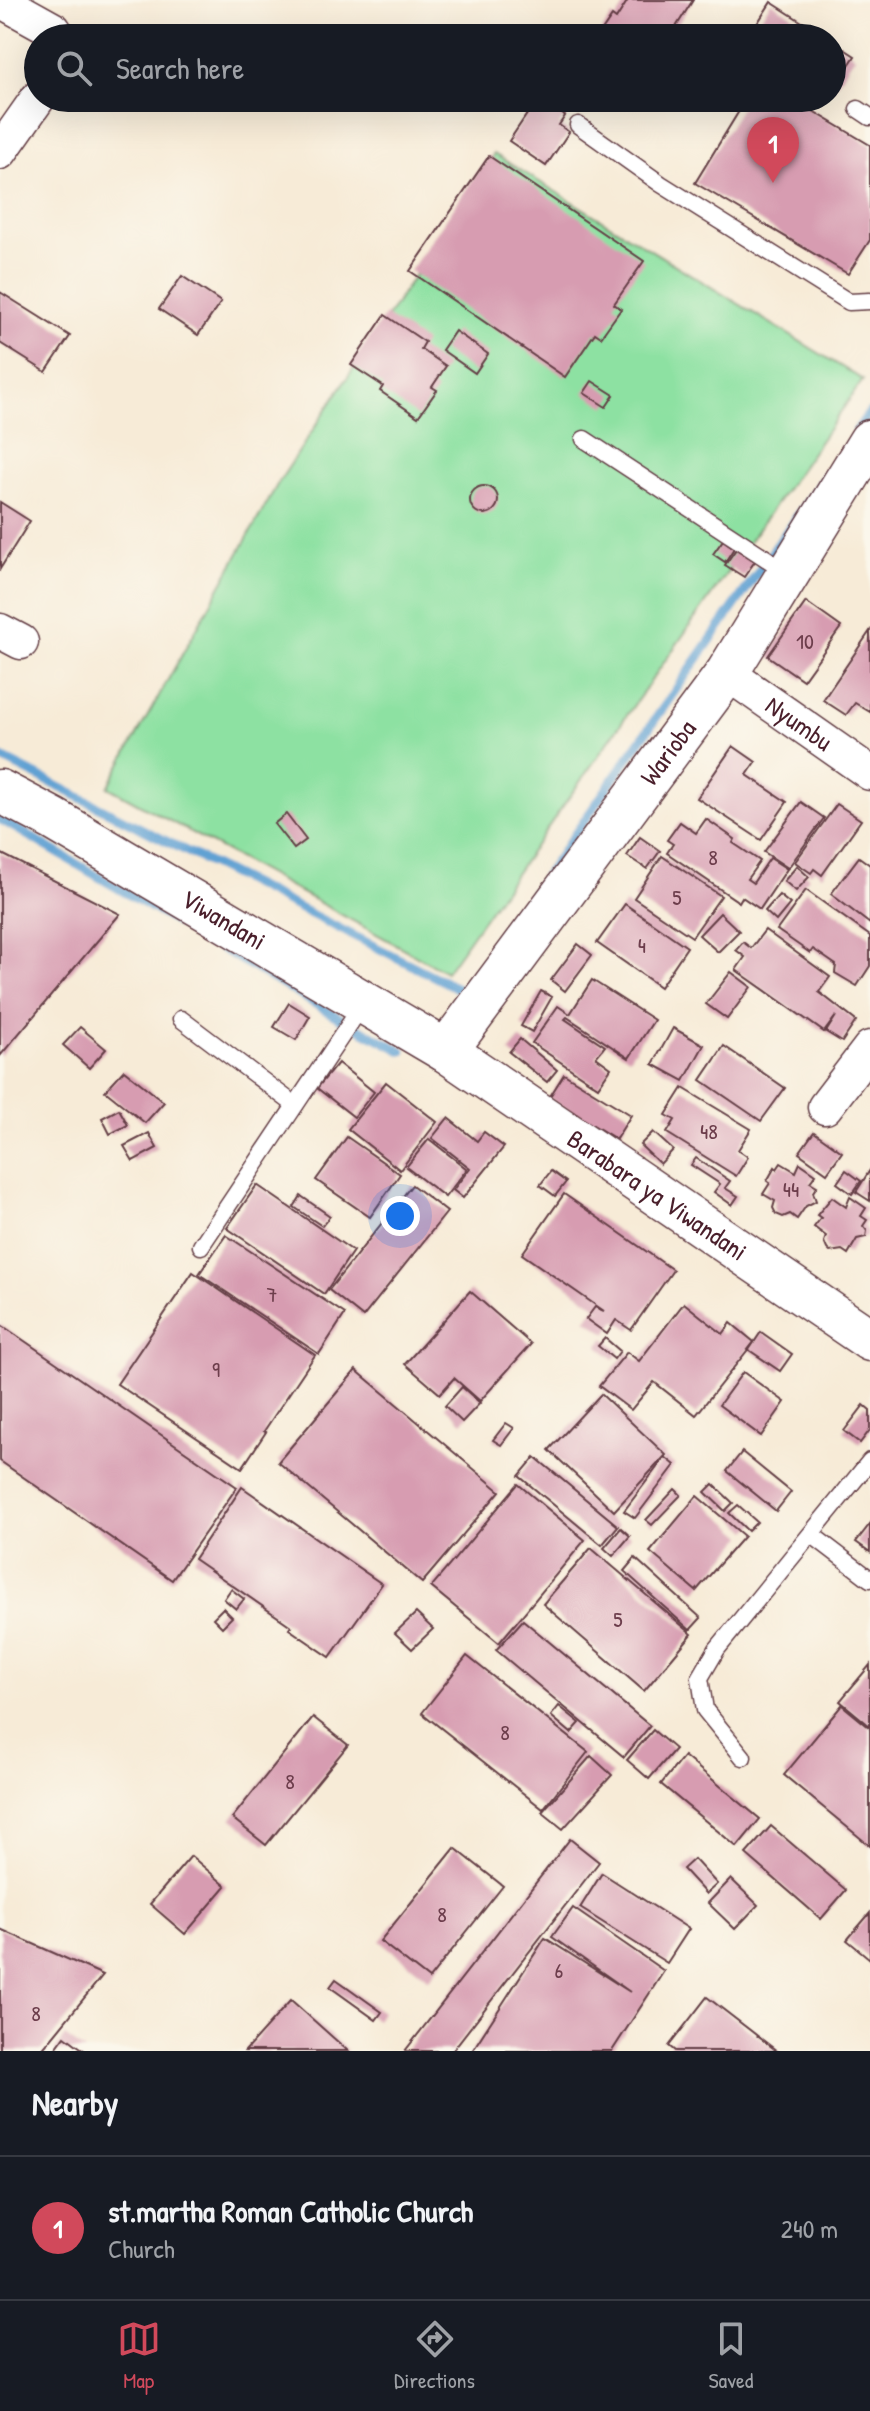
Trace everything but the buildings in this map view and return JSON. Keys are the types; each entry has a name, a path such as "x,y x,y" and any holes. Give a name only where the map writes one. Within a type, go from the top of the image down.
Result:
{"street":[{"path":"0,0 43,24"},
{"path":"0,152 28,112"},
{"name":"Warioba","path":"446,1051 727,673 870,441"},
{"name":"Nyumbu","path":"727,673 870,773"},
{"name":"Viwandani","path":"0,791 53,819 446,1051"},
{"path":"825,1107 870,1048"},
{"name":"Barabara ya Viwandani","path":"446,1051 870,1340"}],"lane":[{"path":"578,125 661,184 849,302 870,301"},
{"path":"584,439 788,573"},
{"path":"201,1246 364,1003"},
{"path":"181,1019 295,1105"},
{"path":"743,1757 705,1710 700,1678 717,1649 870,1461"},
{"path":"811,1534 870,1579"}],"green space":[{"path":"494,154 863,380 446,972 108,787 277,485"}],"waterway":[{"path":"857,430 870,412"},
{"path":"470,984 826,475"},
{"path":"0,757 465,992"},
{"path":"0,819 341,1019 402,1051"}],"place":[{"name":"st.martha Roman Catholic Church","path":"773,183"}]}
